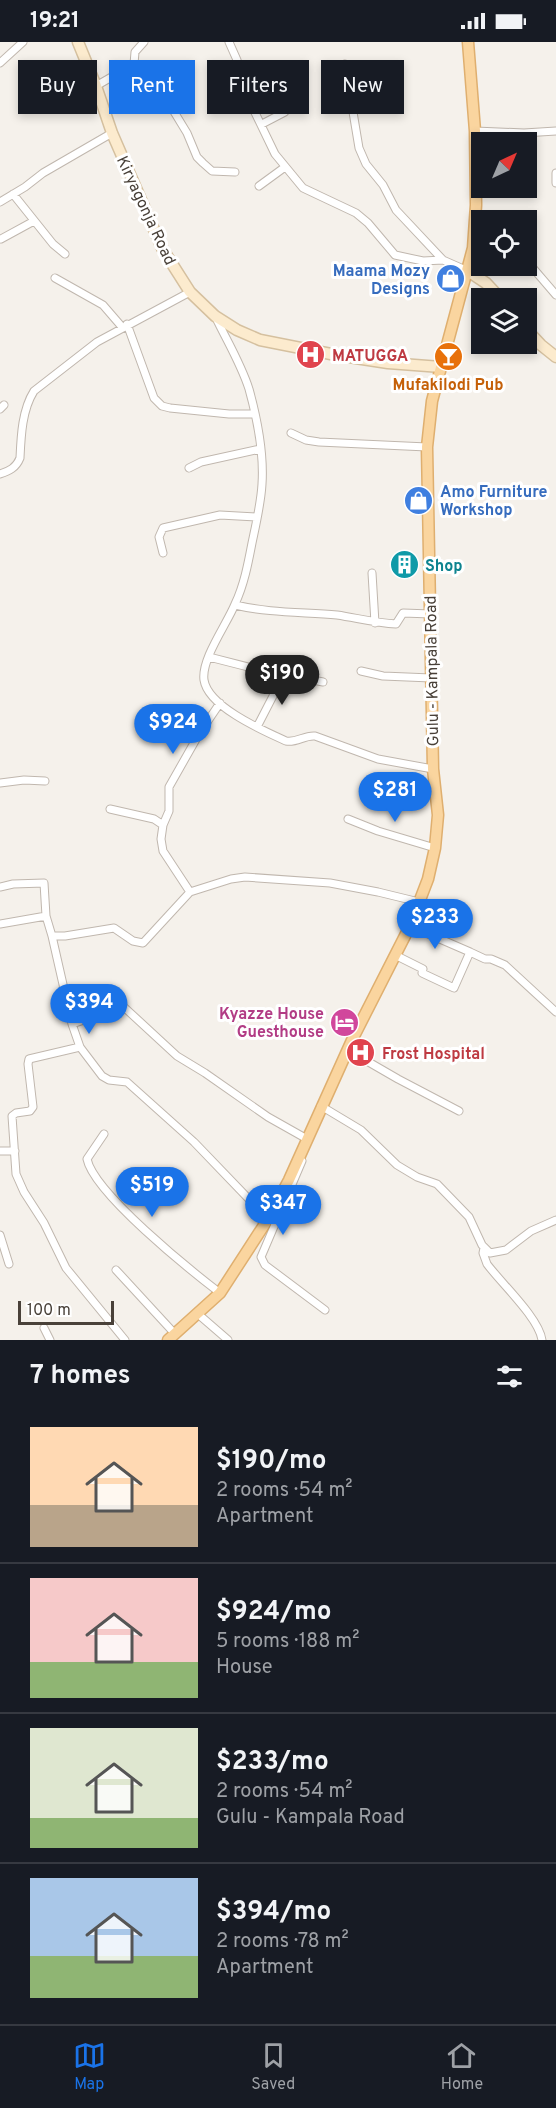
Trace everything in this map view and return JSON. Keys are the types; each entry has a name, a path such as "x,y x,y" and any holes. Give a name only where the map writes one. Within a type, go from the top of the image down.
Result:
{"main road":[{"name":"Gulu - Kampala Road","path":"468,42 475,131 476,210"},
{"name":"Gulu - Kampala Road","path":"172,1337 220,1293 268,1219 289,1180 321,1106 410,926 428,879 435,848 438,815 433,769 427,447 432,401 471,264"}],"street":[{"path":"0,63 23,42"},
{"name":"Kiryagonja Road","path":"78,42 85,60"},
{"path":"134,60 135,52 144,42"},
{"path":"229,42 237,60 247,96 275,154 303,188 356,213 395,255 423,261 443,260"},
{"name":"Kiryagonja Road","path":"97,89 112,133 162,248 190,292 215,316 237,330 260,340 388,363 441,367"},
{"path":"176,114 188,133 197,157 203,163 212,171 235,172"},
{"path":"262,124 281,114"},
{"path":"353,114 360,153 383,185 396,210 443,260 468,271 491,288"},
{"path":"475,131 524,133 556,131"},
{"path":"0,202 43,173 112,133"},
{"path":"259,186 285,167"},
{"path":"556,173 556,183"},
{"path":"13,194 53,244 65,254"},
{"path":"1,239 34,221"},
{"path":"537,273 556,295"},
{"path":"55,278 103,305 124,326 154,398 162,406 210,412 254,414"},
{"path":"0,474 9,471 20,458 26,410 34,391 97,342 190,292"},
{"path":"215,316 248,388 260,449 262,485 247,571 235,604 209,657 204,680 213,698 220,703 257,727 291,742 307,735 315,736 378,759 433,769"},
{"path":"537,341 556,357"},
{"path":"291,433 306,440 319,442 427,447"},
{"path":"189,468 201,462 260,449"},
{"path":"163,553 159,537 163,528 220,515 257,517"},
{"path":"372,573 375,622"},
{"path":"235,604 265,610 339,616 396,624 403,613 431,614"},
{"path":"209,657 277,674 323,682"},
{"path":"361,671 383,676 431,678"},
{"path":"257,727 274,694 277,674"},
{"path":"190,892 163,851 161,839 163,825 169,811 169,787 199,734 220,703"},
{"path":"0,783 24,780 45,781"},
{"path":"110,809 154,819 163,825"},
{"path":"348,819 378,831 435,848"},
{"path":"52,936 114,928 134,941 143,943 190,892 245,877 330,883 378,891 419,902"},
{"path":"0,887 13,884 44,883 46,916 72,1024 80,1047 102,1076 110,1080 127,1082 194,1142 268,1219"},
{"path":"0,924 46,916"},
{"path":"410,926 485,959 505,965 556,1012"},
{"path":"395,955 423,969 422,973 454,988 470,952"},
{"path":"72,1024 125,1008 177,1056 305,1142 299,1170 261,1257 265,1265 325,1311"},
{"path":"351,1044 353,1053 459,1112"},
{"path":"80,1047 29,1059 33,1107 30,1111 16,1113 12,1116 16,1174 66,1268 125,1340"},
{"path":"321,1106 361,1130 397,1165 417,1177 436,1184 470,1217 484,1248 483,1253 487,1264 534,1320 542,1340"},
{"path":"104,1134 87,1159 104,1189 162,1245 220,1293"},
{"path":"0,1152 15,1151"},
{"path":"484,1248 490,1252 506,1250 531,1231 556,1220"},
{"path":"0,1235 9,1264"},
{"path":"116,1270 172,1337"},
{"path":"198,1314 228,1340"},
{"path":"44,1328 50,1340"}],"place":[{"name":"Maama Mozy Designs","path":"451,279"},
{"name":"MATUGGA","path":"311,355"},
{"name":"Mufakilodi Pub","path":"448,356"},
{"name":"Amo Furniture Workshop","path":"419,500"},
{"name":"Shop","path":"404,565"},
{"name":"Kyazze House Guesthouse","path":"345,1022"},
{"name":"Frost Hospital","path":"361,1053"}]}
